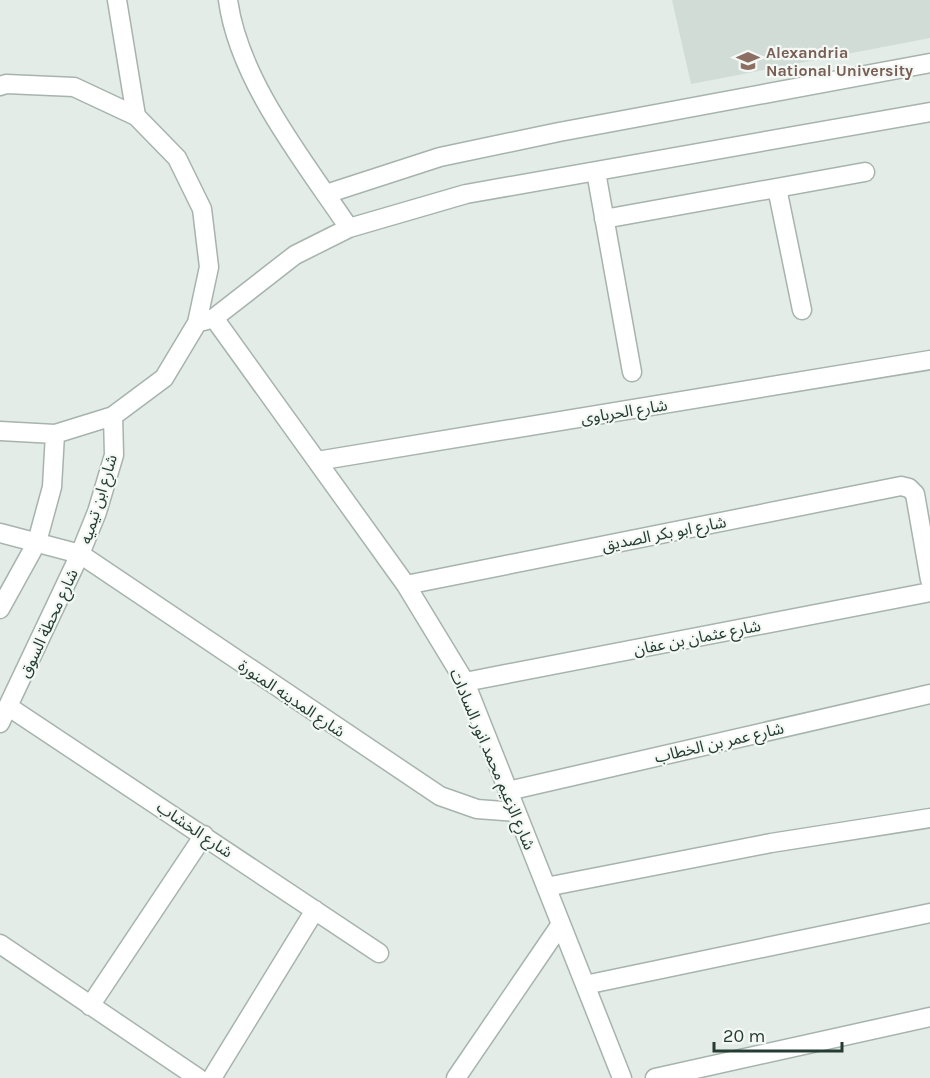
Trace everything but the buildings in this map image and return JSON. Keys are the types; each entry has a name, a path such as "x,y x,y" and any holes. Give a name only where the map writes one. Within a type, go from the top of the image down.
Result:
{"street":[{"path":"117,0 136,116"},
{"path":"228,0 230,19 258,87 297,155 349,228"},
{"path":"326,194 451,155 571,129 930,63"},
{"path":"0,86 6,84 74,87 136,116 177,158 202,209 209,267 206,321"},
{"path":"0,431 55,434 113,416 164,378 206,321 295,255 349,228 466,194 930,112"},
{"path":"596,172 632,372"},
{"path":"604,219 865,172"},
{"path":"777,188 802,310"},
{"name":"شارع الزعيم محمد انور السادات","path":"206,321 317,461 406,585 465,681 622,1078"},
{"name":"شارع الحرباوى","path":"317,461 930,360"},
{"name":"شارع ابن تيميه","path":"80,554 114,455 113,416"},
{"path":"0,609 37,542 52,487 55,434"},
{"name":"شارع ابو بكر الصديق","path":"406,585 901,486 912,491 915,498 930,580"},
{"name":"شارع المدينه المنورة","path":"0,533 80,554 440,796 477,809 516,812"},
{"name":"شارع محطة السوق","path":"0,723 80,554"},
{"name":"شارع عثمان بن عفان","path":"465,681 930,592"},
{"name":"شارع عمر بن الخطاب","path":"508,791 930,694"},
{"name":"شارع الخشاب","path":"9,707 379,953"},
{"path":"546,887 771,843 930,818"},
{"path":"90,1006 204,835"},
{"path":"212,1078 315,910"},
{"path":"585,985 930,913"},
{"path":"456,1078 561,924"},
{"path":"0,944 198,1078"},
{"path":"655,1078 930,1017"}],"shaded area":[{"name":"Alexandria National University","path":"672,0 930,0 930,38 691,84"}],"place":[{"name":"Alexandria National University","path":"748,61"}]}
